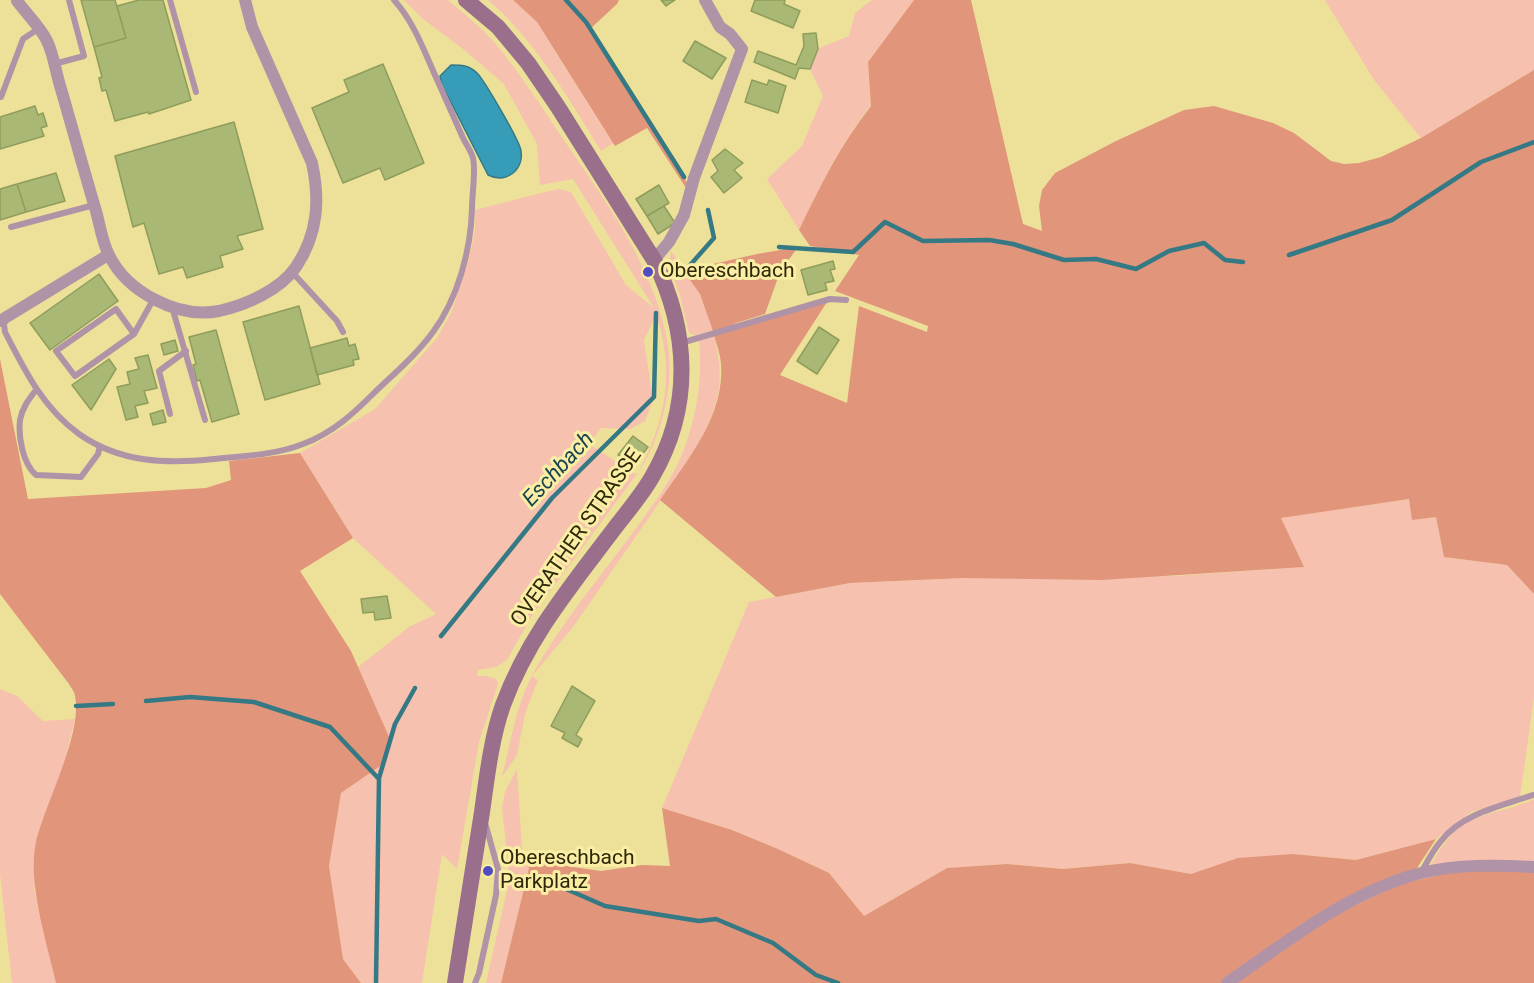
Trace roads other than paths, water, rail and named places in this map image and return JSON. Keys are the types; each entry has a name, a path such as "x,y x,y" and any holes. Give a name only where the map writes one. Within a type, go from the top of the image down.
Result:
{"main road":[{"name":"OVERATHER STRASSE","path":"455,983 488,772 502,708 523,658 558,602 641,494 660,460 675,422 682,370 681,343 676,315 667,285 654,260 558,106 528,63 498,27 466,0"}],"street":[{"path":"17,1 47,41 108,255 136,287 153,300 194,312 215,312 259,297 292,272 305,254 314,232 317,208 316,182 312,163 252,27 245,0"},
{"path":"654,260 669,242 684,215 694,178 742,49 730,34 720,27 705,0"},
{"path":"4,319 108,255"},
{"path":"1227,983 1316,921 1398,880 1445,868 1493,865 1534,867"}],"lane":[{"path":"54,64 84,56 69,0"},
{"path":"170,0 196,92"},
{"path":"4,319 6,332 36,390 58,417 78,433 100,446 132,458 170,462 275,452 303,444 333,430 353,414 409,360 433,332 451,301 464,262 471,223 473,159 412,26 394,0"},
{"path":"1,97 23,39 38,29"},
{"path":"11,227 94,205"},
{"path":"292,272 337,321 343,332"},
{"path":"681,343 830,299 846,300"},
{"path":"134,334 116,309 56,351 75,376 134,334 153,300"},
{"path":"172,307 205,420"},
{"path":"170,414 159,371 186,351"},
{"path":"36,390 26,403 20,420 27,464 36,476 81,477 98,454 100,446"},
{"path":"1421,873 1440,841 1453,828 1473,816 1533,795"},
{"path":"475,983 496,895 498,869 482,812"}],"water":[{"path":"451,65 462,65 474,70 494,98 521,151 520,164 512,174 501,178 488,175 442,85 440,76"}],"waterway":[{"name":"Eschbach","path":"566,0 586,22 684,177"},
{"path":"1289,255 1392,220 1481,162 1534,142"},
{"name":"Eschbach","path":"684,272 714,238 708,210"},
{"path":"779,247 853,252 885,222 923,241 989,240 1013,244 1064,260 1096,259 1136,269 1169,251 1204,243 1225,260 1243,262"},
{"name":"Eschbach","path":"441,636 552,498 654,397 656,313"},
{"name":"Eschbach","path":"376,983 379,778 395,724 415,688"},
{"path":"146,701 190,697 254,702 330,727 378,778"},
{"path":"76,706 113,704"},
{"path":"557,885 605,906 699,921 716,919 773,943 816,975 838,983"}],"place":[{"name":"Obereschbach","path":"648,272"},
{"name":"Obereschbach Parkplatz","path":"488,871"}]}
